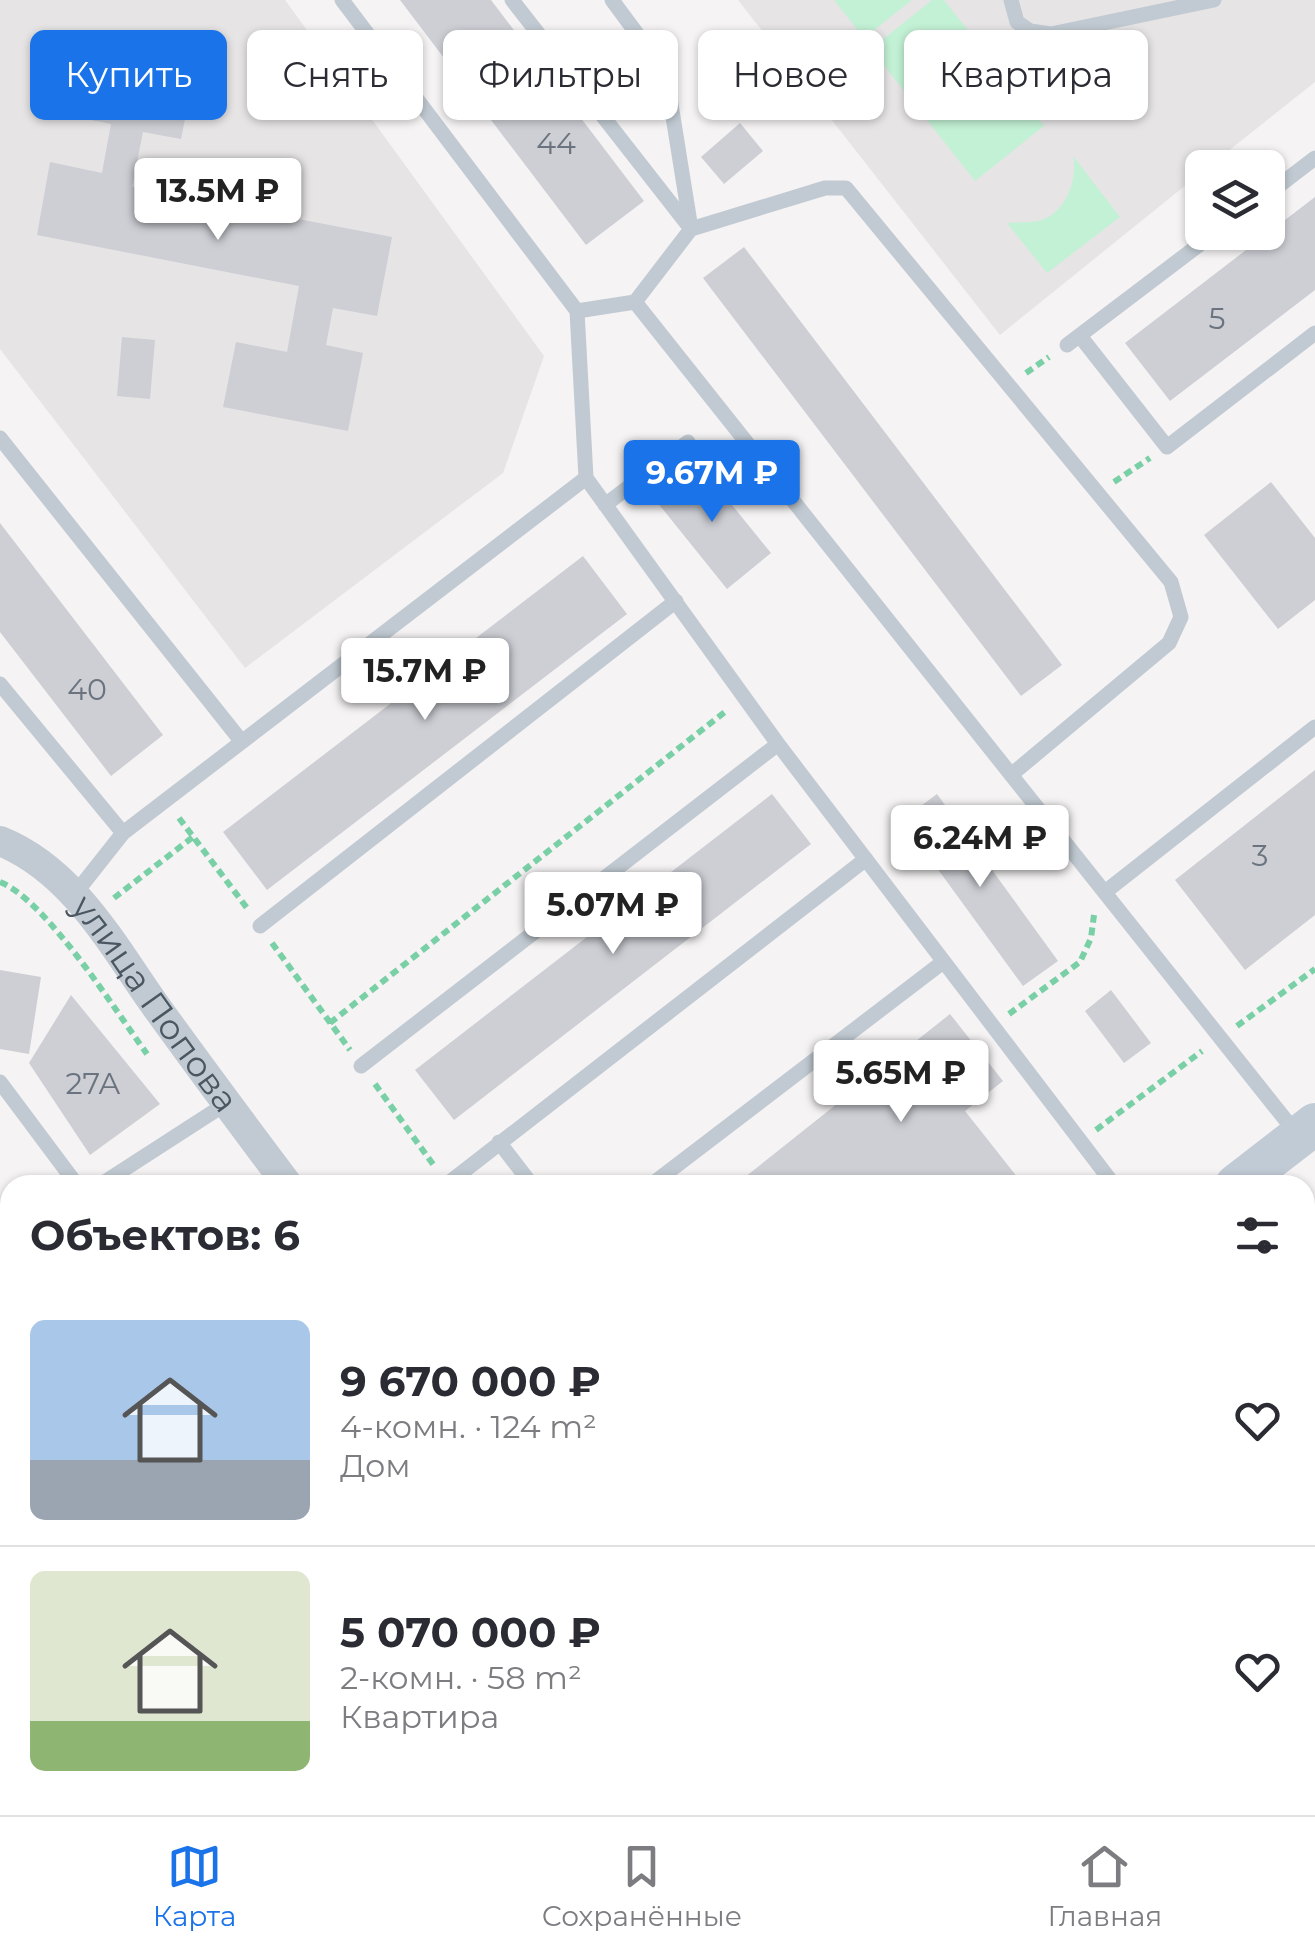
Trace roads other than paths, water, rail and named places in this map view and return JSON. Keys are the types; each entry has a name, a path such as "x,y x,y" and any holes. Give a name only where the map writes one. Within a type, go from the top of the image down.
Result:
{"main road":[{"path":"1249,1175 1307,1130"}],"street":[{"name":"улица Попова","path":"0,841 23,850 74,895 281,1175"}],"lane":[{"path":"342,0 576,310 586,478 778,744 1106,1175"},
{"path":"512,0 691,229"},
{"path":"612,0 666,74 691,229"},
{"path":"1012,0 1016,22 1030,31 1052,34 1214,0"},
{"path":"1285,181 1315,158"},
{"path":"576,310 636,302 691,229 824,188 846,188 1171,582 1182,617 1169,643 1011,774"},
{"path":"1192,250 1073,341 1167,446 1315,334"},
{"path":"636,302 1220,1038 1307,1130"},
{"path":"0,438 242,742"},
{"path":"605,504 688,442"},
{"path":"74,895 123,834 586,478"},
{"path":"260,926 676,601"},
{"path":"0,684 123,834"},
{"path":"1100,887 1315,727"},
{"path":"361,1066 778,744"},
{"path":"459,1175 866,859"},
{"path":"664,1175 943,962"},
{"path":"0,1082 69,1175"},
{"path":"115,1175 227,1103"},
{"path":"500,1142 525,1175"}]}
